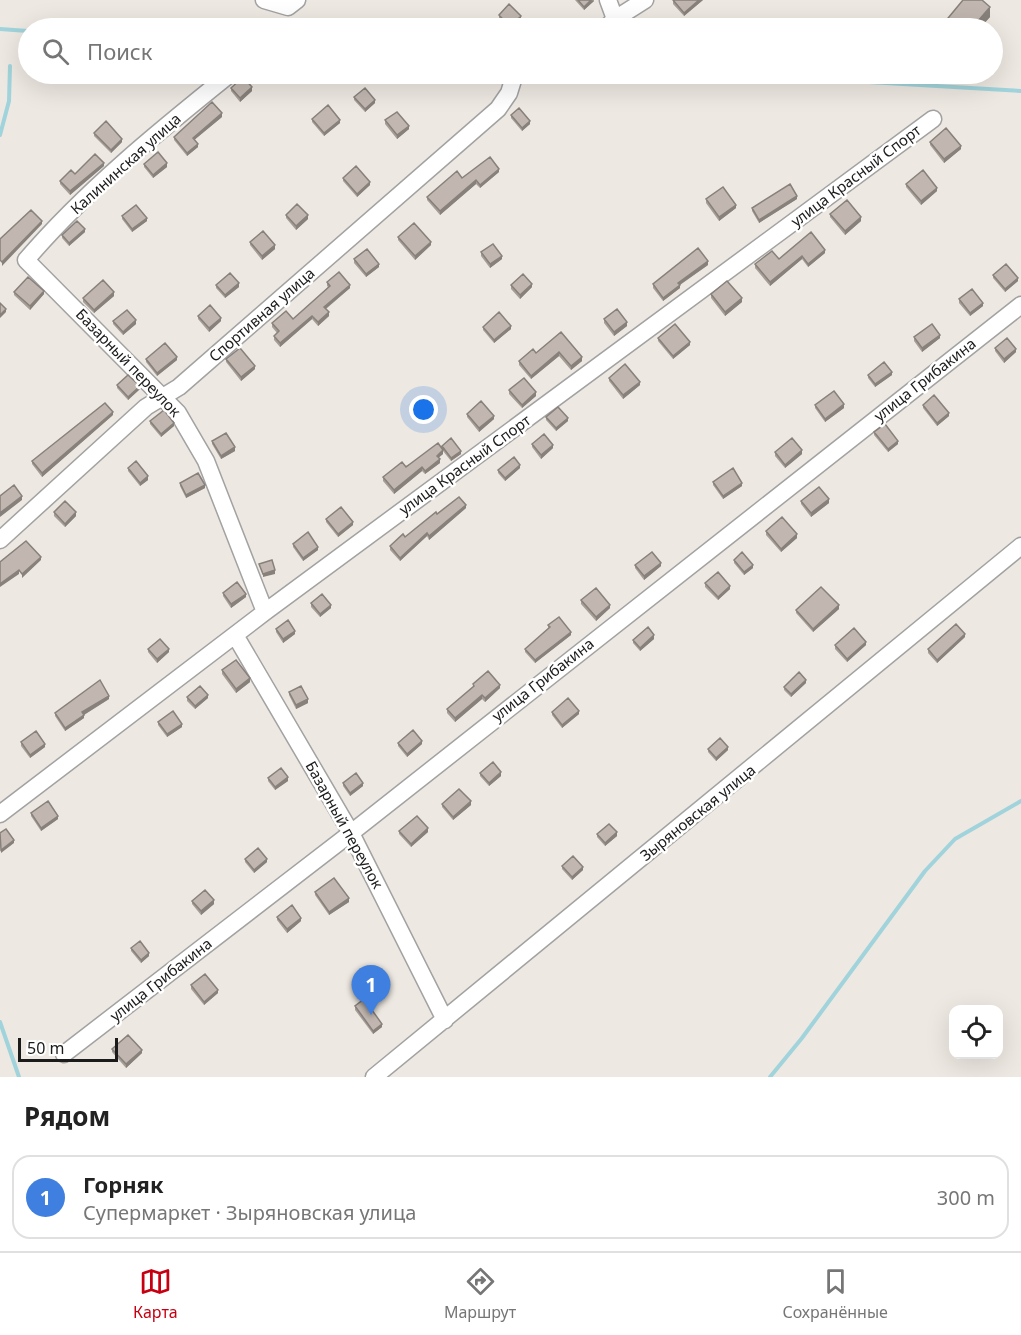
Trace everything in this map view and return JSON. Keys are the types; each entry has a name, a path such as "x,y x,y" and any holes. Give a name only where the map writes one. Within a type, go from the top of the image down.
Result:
{"street":[{"path":"264,0 292,3"},
{"path":"608,0 610,18"},
{"path":"620,18 645,0"},
{"name":"Калининская улица","path":"26,260 113,173 218,84"},
{"name":"Спортивная улица","path":"0,540 146,407 163,398 498,109 511,84"},
{"name":"улица Красный Спорт","path":"0,814 235,635 933,119"},
{"name":"Базарный переулок","path":"26,260 178,413 206,461 266,612"},
{"name":"улица Грибакина","path":"64,1054 351,833 1021,305"},
{"name":"Зыряновская улица","path":"374,1077 1021,546"},
{"name":"Базарный переулок","path":"235,635 351,833 445,1020"}],"building":[{"path":"578,0 591,0 584,7"},
{"path":"673,0 699,0 684,13"},
{"path":"963,0 982,0 990,7 981,18 948,18"},
{"path":"509,4 521,16 502,18 499,15"},
{"path":"235,84 249,84 252,87 240,98 231,88"},
{"path":"365,88 375,100 365,109 354,97"},
{"path":"212,102 222,113 193,138 198,144 187,153 174,137"},
{"path":"328,105 340,120 324,133 312,119"},
{"path":"519,108 530,121 522,128 511,115"},
{"path":"397,112 409,126 397,135 385,120"},
{"path":"106,121 122,139 111,150 94,133"},
{"path":"946,128 961,146 944,159 930,142"},
{"path":"158,152 167,163 153,175 144,164"},
{"path":"95,154 104,163 70,191 60,181 71,170 75,174"},
{"path":"490,157 499,169 480,185 476,180 440,211 427,197 457,171 462,178"},
{"path":"356,166 370,182 357,194 343,178"},
{"path":"923,170 937,188 921,201 906,184"},
{"path":"790,184 797,196 759,220 752,208"},
{"path":"723,187 736,205 719,217 706,199"},
{"path":"847,200 861,217 845,231 830,214"},
{"path":"297,204 308,215 296,226 286,215"},
{"path":"136,205 147,218 132,229 122,216"},
{"path":"31,210 42,221 2,262 0,260 0,239"},
{"path":"77,221 85,229 69,243 62,235"},
{"path":"414,223 431,242 415,256 398,237"},
{"path":"263,231 275,245 262,256 250,242"},
{"path":"811,232 825,250 808,264 802,256 770,282 755,264 772,251 779,259"},
{"path":"493,244 502,256 490,264 481,252"},
{"path":"698,248 708,261 678,283 680,285 663,298 653,284"},
{"path":"367,249 379,264 366,274 354,259"},
{"path":"1006,264 1018,278 1005,289 993,275"},
{"path":"339,272 350,285 324,307 329,312 318,322 312,316 280,343 274,336 279,331 272,323 286,311 293,319 330,286 327,282"},
{"path":"230,273 239,283 225,295 216,285"},
{"path":"523,274 532,284 520,295 511,285"},
{"path":"28,277 44,291 30,306 14,292"},
{"path":"103,280 114,292 94,310 83,298"},
{"path":"727,281 742,298 725,312 711,294"},
{"path":"972,289 983,303 970,313 959,299"},
{"path":"0,303 6,309 0,315"},
{"path":"210,305 221,318 209,328 198,316"},
{"path":"617,309 627,322 614,332 604,319"},
{"path":"127,310 136,320 123,332 113,321"},
{"path":"499,312 511,326 494,340 483,327"},
{"path":"675,324 690,342 673,356 658,338"},
{"path":"932,324 940,335 922,348 914,337"},
{"path":"561,332 582,357 571,366 559,352 531,376 519,361 533,349 536,353"},
{"path":"1007,338 1016,349 1004,359 995,348"},
{"path":"165,343 177,357 157,373 146,359"},
{"path":"240,348 255,366 241,377 226,359"},
{"path":"884,362 892,372 875,384 868,375"},
{"path":"625,364 640,382 623,395 609,378"},
{"path":"128,375 140,386 128,397 117,385"},
{"path":"524,378 536,392 522,405 509,390"},
{"path":"834,391 844,404 825,419 815,405"},
{"path":"934,395 949,413 937,423 923,405"},
{"path":"481,401 494,416 479,428 467,414"},
{"path":"105,403 113,412 42,473 32,461"},
{"path":"558,407 568,418 556,428 546,417"},
{"path":"164,410 174,423 161,434 150,421"},
{"path":"885,424 898,441 888,449 874,432"},
{"path":"226,433 235,447 221,456 212,441"},
{"path":"544,434 553,445 541,455 532,444"},
{"path":"451,438 461,451 451,458 442,446"},
{"path":"792,438 802,450 785,465 775,452"},
{"path":"438,443 443,450 437,456 440,459 425,471 422,467 394,490 383,477 402,462 406,467"},
{"path":"514,457 520,465 505,478 498,470"},
{"path":"136,461 148,476 140,483 128,468"},
{"path":"733,468 742,483 723,496 713,482"},
{"path":"198,473 205,485 186,495 180,483"},
{"path":"14,485 22,496 0,513 0,496"},
{"path":"819,487 829,499 811,513 801,501"},
{"path":"459,497 466,505 429,536 427,533 400,558 390,546 403,534 405,537"},
{"path":"65,501 76,512 65,524 54,512"},
{"path":"341,507 353,522 338,534 326,519"},
{"path":"782,517 797,534 781,549 766,531"},
{"path":"308,532 318,547 303,558 293,544"},
{"path":"26,541 41,557 22,574 19,570 0,584 0,562"},
{"path":"652,552 661,563 644,576 635,565"},
{"path":"742,552 753,565 744,572 734,560"},
{"path":"272,560 275,570 263,574 259,564"},
{"path":"718,572 730,586 718,597 705,583"},
{"path":"237,582 246,594 231,604 223,593"},
{"path":"821,587 839,605 813,629 796,610"},
{"path":"596,588 610,605 596,617 581,600"},
{"path":"322,594 331,605 320,614 311,603"},
{"path":"559,617 571,632 535,660 525,649"},
{"path":"288,620 295,631 283,639 276,629"},
{"path":"956,624 965,634 937,660 928,649"},
{"path":"648,627 654,635 640,648 633,640"},
{"path":"854,628 866,642 847,659 835,645"},
{"path":"160,639 169,649 157,659 148,649"},
{"path":"236,660 250,678 236,689 222,670"},
{"path":"488,671 500,685 485,698 482,695 455,718 447,709"},
{"path":"799,672 806,680 791,694 784,687"},
{"path":"100,680 109,696 82,712 84,715 65,728 55,713"},
{"path":"200,686 208,695 195,706 187,697"},
{"path":"301,686 308,699 296,705 289,692"},
{"path":"568,698 579,711 562,725 552,712"},
{"path":"173,711 182,724 167,734 158,722"},
{"path":"413,730 422,741 407,754 398,743"},
{"path":"36,731 45,744 30,755 21,742"},
{"path":"720,738 728,747 716,758 708,749"},
{"path":"493,762 501,772 489,783 480,773"},
{"path":"281,768 288,777 275,787 268,778"},
{"path":"356,773 363,783 350,793 343,783"},
{"path":"459,789 471,801 453,817 442,804"},
{"path":"48,801 58,816 41,828 31,813"},
{"path":"417,816 428,828 411,844 399,831"},
{"path":"609,824 617,832 605,843 597,834"},
{"path":"6,829 14,840 1,850 0,833"},
{"path":"258,848 267,859 254,870 245,859"},
{"path":"573,856 583,867 572,877 562,866"},
{"path":"334,878 349,898 329,912 315,892"},
{"path":"205,890 214,900 201,911 192,901"},
{"path":"292,905 301,918 287,929 277,917"},
{"path":"140,941 149,953 141,960 131,948"},
{"path":"205,974 218,990 204,1002 191,985"},
{"path":"364,999 382,1024 373,1031 355,1006"},
{"path":"128,1035 142,1050 126,1064 112,1049"}],"waterway":[{"path":"0,29 18,30"},
{"path":"0,135 9,101 10,66"},
{"path":"902,84 1021,91"},
{"path":"770,1077 802,1038 925,871 955,839 1021,801"},
{"path":"0,1022 19,1077"}],"place":[{"name":"Горняк","path":"371,1015"}]}
